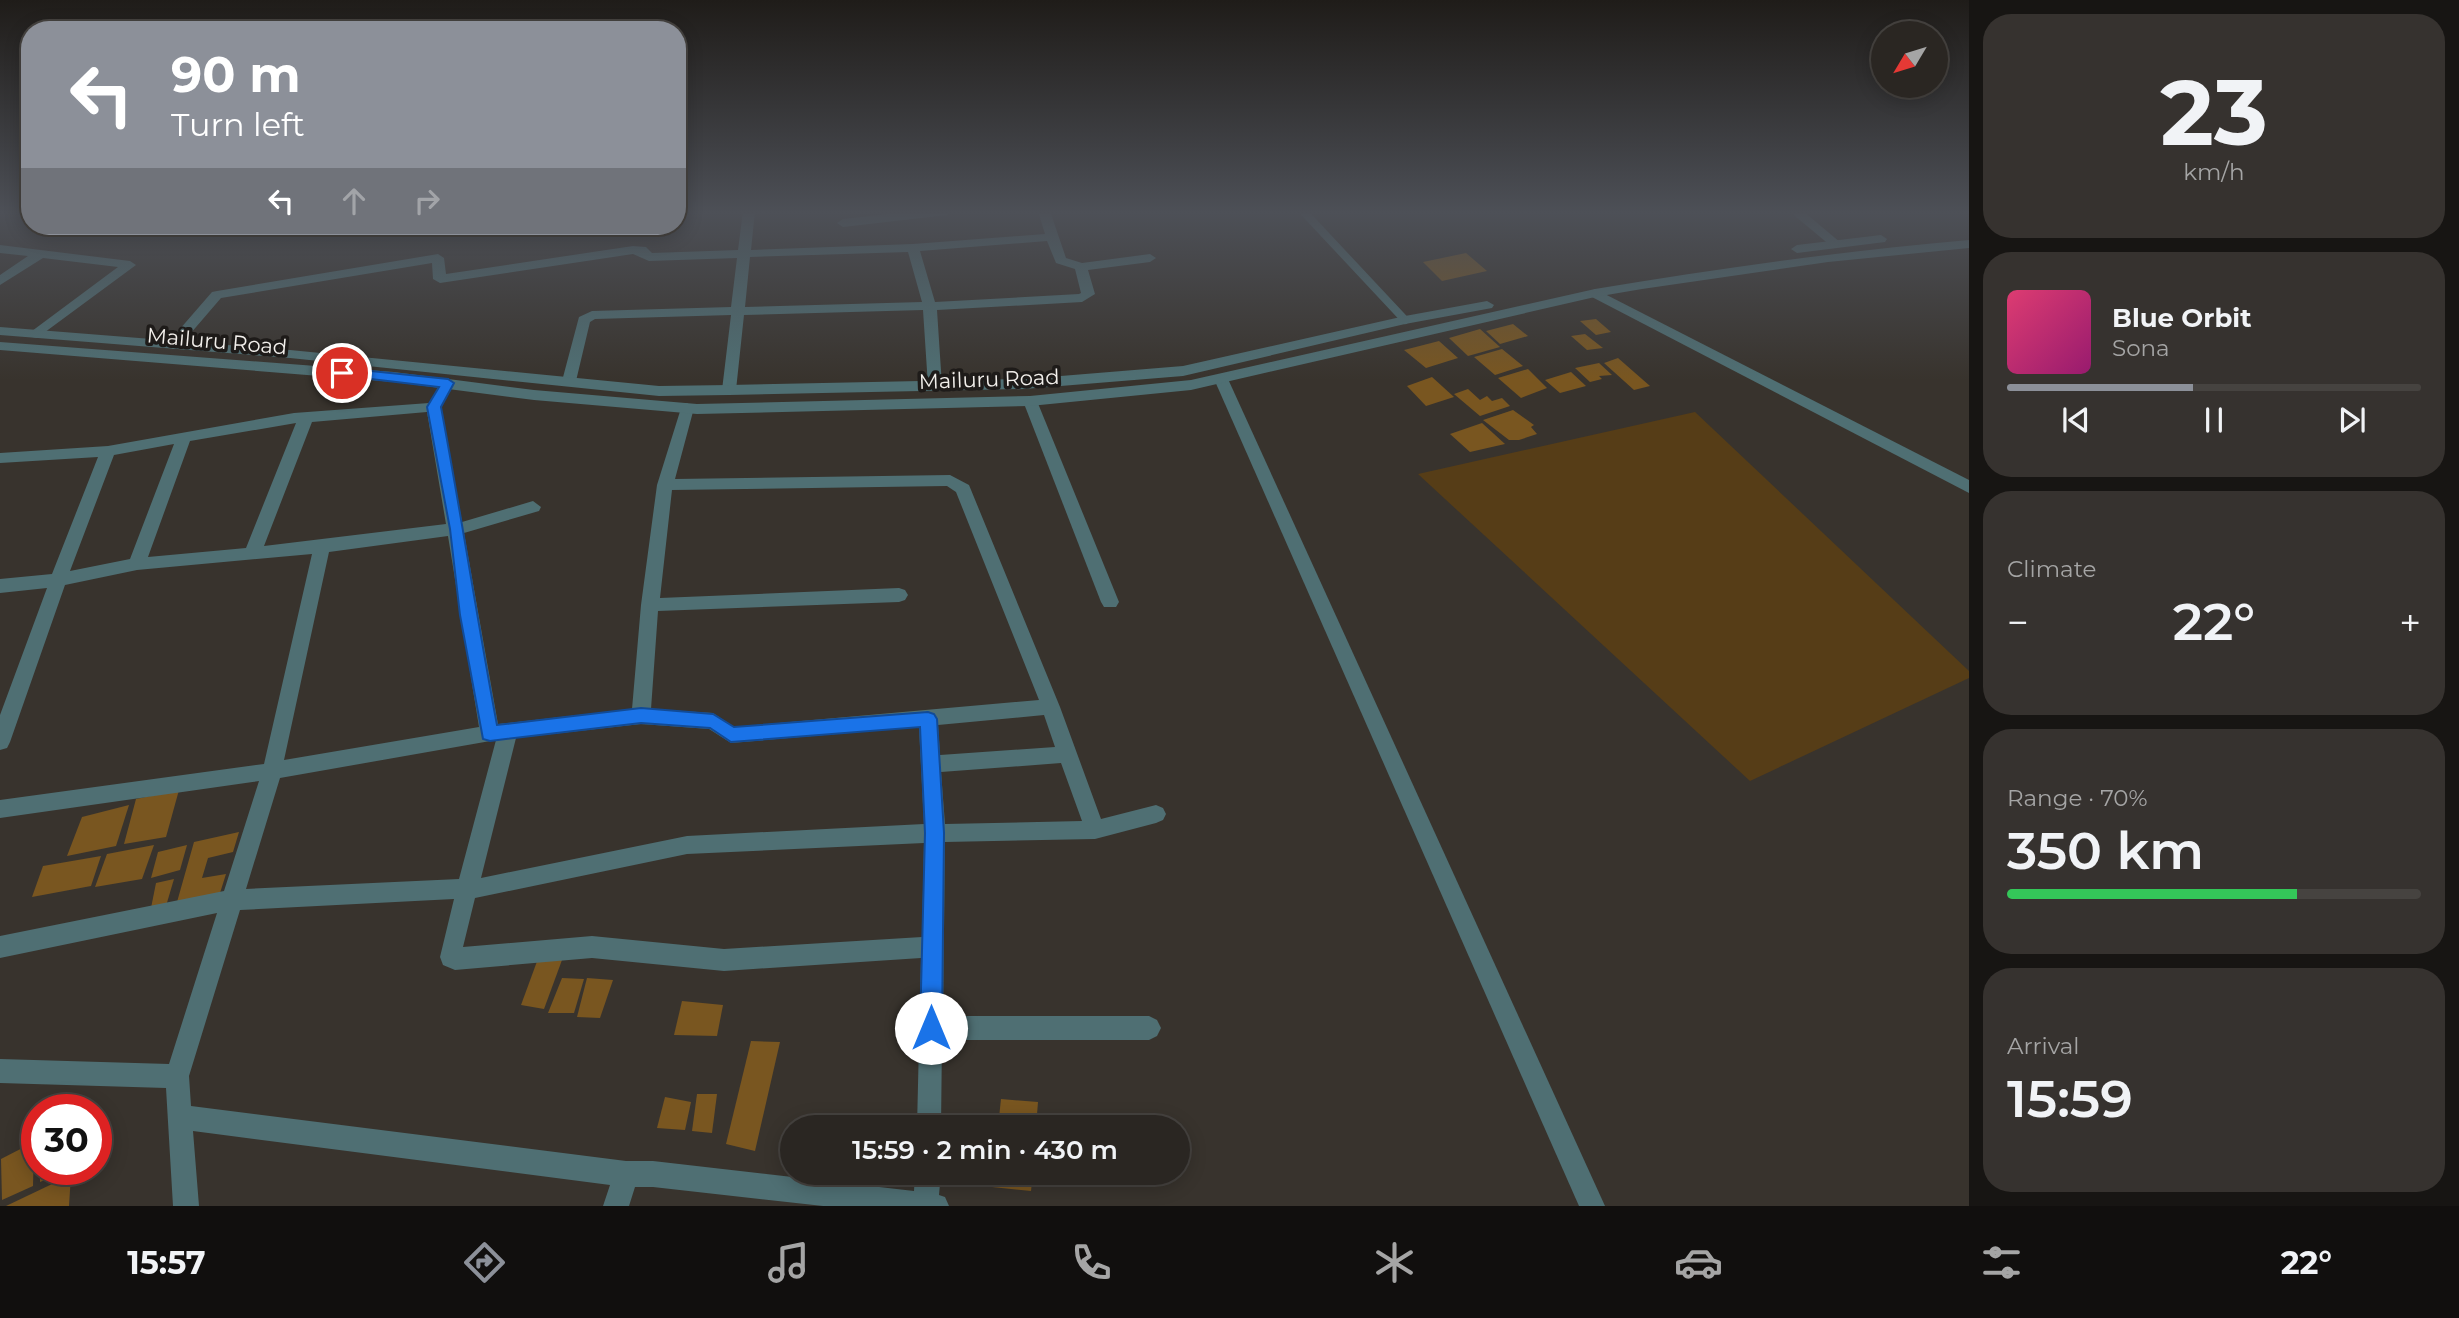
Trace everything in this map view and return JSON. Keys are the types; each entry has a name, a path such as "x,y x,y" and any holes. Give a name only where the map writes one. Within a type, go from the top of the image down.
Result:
{"street":[{"path":"0,281 21,267"},
{"path":"37,334 127,267"},
{"path":"173,345 217,295 383,267"},
{"path":"439,267 440,279 518,267"},
{"path":"729,390 743,267"},
{"path":"919,267 930,306 935,386"},
{"path":"569,381 584,320 589,316 930,306 1082,298 1088,294 1081,267"},
{"path":"0,331 659,391 1048,383 1183,371 1405,320 1699,267"},
{"name":"Mailuru Road","path":"0,346 171,358 687,408 1030,401 1156,390 1221,379 1595,293 1757,267"},
{"path":"1595,293 1969,487"},
{"path":"1405,320 1419,332"},
{"path":"1221,379 1592,1206"},
{"path":"448,383 434,407 457,529 468,615 499,733 451,957 455,960 612,947 702,960 724,960 931,947"},
{"path":"1030,401 1110,601"},
{"path":"0,458 108,452 306,417 434,407"},
{"path":"641,716 650,605 665,485 687,408"},
{"path":"253,552 306,417"},
{"path":"137,564 184,438"},
{"path":"0,742 58,580 108,452"},
{"path":"665,485 950,480 958,484 963,489 1051,707 1095,830"},
{"path":"0,586 58,580 137,564 322,547 457,529 533,508"},
{"path":"186,1206 177,1076 272,771 322,547"},
{"path":"650,605 899,595"},
{"path":"0,809 272,771 499,733 641,716 713,721 731,735 1051,707"},
{"path":"928,719 935,833 929,1115"},
{"path":"931,764 1068,754"},
{"path":"0,947 230,900 482,888 687,845 935,833 1095,830 1157,814"},
{"path":"931,1028 1149,1028"},
{"path":"0,1071 177,1076"},
{"path":"180,1117 626,1174 653,1174 930,1205 929,1185"},
{"path":"616,1206 626,1174"}],"lane":[{"path":"1356,267 1405,320"}],"shaded area":[{"path":"1695,412 1969,671 1969,678 1750,781 1418,474"}],"building":[{"path":"1428,267 1483,267 1487,271 1442,281"},
{"path":"1596,319 1611,332 1596,335 1580,321"},
{"path":"1513,324 1528,336 1500,344 1486,331"},
{"path":"1480,329 1500,347 1468,356 1449,338"},
{"path":"1585,334 1603,348 1587,350 1571,336"},
{"path":"1439,341 1458,358 1426,368 1404,350"},
{"path":"1502,349 1523,366 1495,375 1474,357"},
{"path":"1618,358 1650,386 1634,390 1604,363"},
{"path":"1599,363 1612,375 1599,376 1602,379 1590,382 1575,368"},
{"path":"1528,369 1547,388 1521,398 1498,378"},
{"path":"1571,372 1586,386 1560,393 1545,380"},
{"path":"1432,377 1454,397 1426,406 1407,386"},
{"path":"1468,389 1480,400 1487,396 1492,401 1502,398 1510,406 1480,416 1454,394"},
{"path":"1513,410 1534,425 1531,427 1537,434 1509,440 1483,420"},
{"path":"1482,423 1505,444 1470,452 1450,434"},
{"path":"179,790 166,837 124,844 136,799"},
{"path":"129,805 116,846 67,856 82,817"},
{"path":"239,832 233,852 208,858 202,878 226,874 220,893 177,902 194,842"},
{"path":"154,845 142,879 95,887 107,854"},
{"path":"187,845 180,870 151,878 158,852"},
{"path":"101,856 91,886 32,897 43,866"},
{"path":"174,879 166,906 151,908 156,883"},
{"path":"539,956 562,960 544,1009 521,1005"},
{"path":"562,978 584,979 574,1013 548,1013"},
{"path":"587,978 613,980 600,1018 577,1017"},
{"path":"682,1001 723,1005 717,1036 674,1035"},
{"path":"751,1041 780,1042 755,1151 726,1144"},
{"path":"697,1094 717,1094 712,1133 692,1131"},
{"path":"665,1097 691,1102 685,1130 657,1128"},
{"path":"1001,1099 1038,1102 1037,1115 999,1115"},
{"path":"21,1149 21,1185 33,1186 2,1200 1,1159"},
{"path":"50,1185 70,1185 69,1206 6,1206"},
{"path":"992,1185 1032,1185 1031,1191"}],"route":[{"path":"342,373 448,383 434,407 490,733 641,716 713,721 731,735 928,719 935,833 931,1028"}]}
